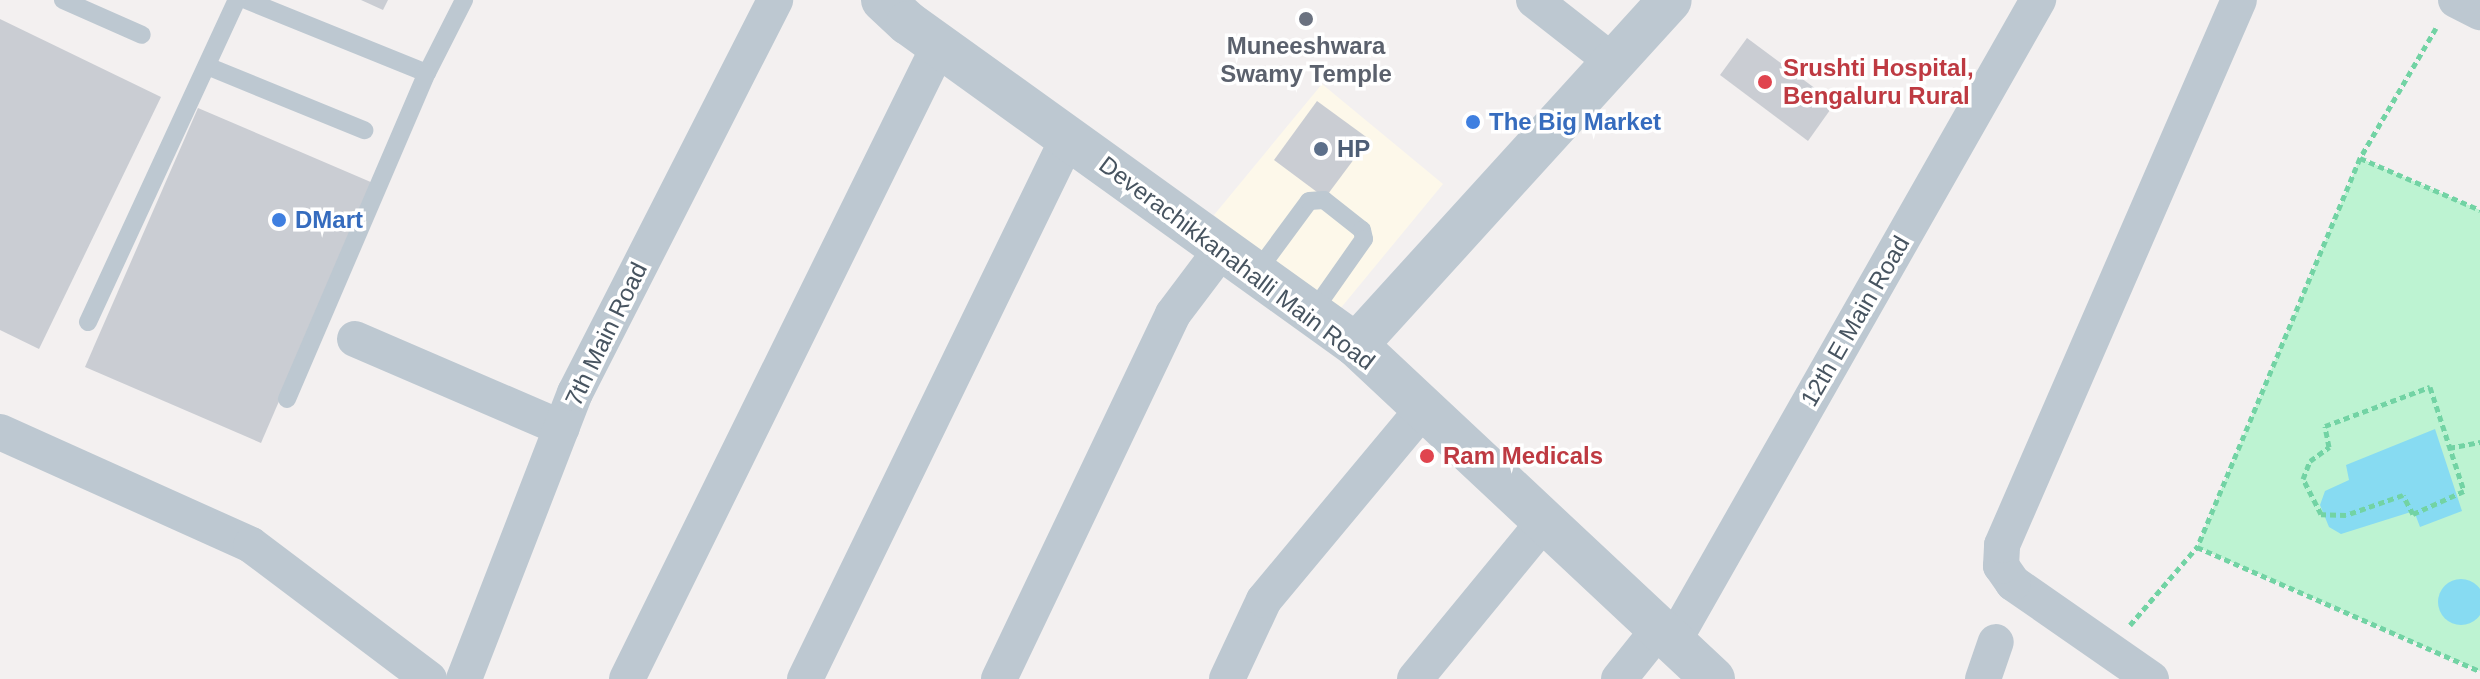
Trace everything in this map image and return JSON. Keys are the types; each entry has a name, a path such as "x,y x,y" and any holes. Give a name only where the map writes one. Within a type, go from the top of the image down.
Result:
{"street":[{"name":"7th Main Road","path":"464,679 562,428 775,0"},
{"name":"Deverachikkanahalli Main Road","path":"883,0 939,46 1356,345 1713,679"},
{"path":"1534,0 1613,62"},
{"path":"1356,345 1670,0"},
{"name":"12th E Main Road","path":"1619,679 1666,636 2038,0"},
{"path":"2151,679 2013,583 2001,566 2002,545 2239,0"},
{"path":"627,679 939,46"},
{"path":"805,679 1068,138"},
{"path":"999,679 1173,314 1239,261"},
{"path":"355,339 562,428"},
{"path":"1227,679 1264,600 1423,409"},
{"path":"0,432 251,545 429,679"},
{"path":"1415,679 1544,522"},
{"path":"1983,679 1996,642"}],"lane":[{"path":"63,0 142,35"},
{"path":"88,322 237,0"},
{"path":"246,0 427,73"},
{"path":"287,399 427,73 464,0"},
{"path":"207,66 364,130"},
{"path":"1239,261 1309,201 1324,200 1362,230 1364,239 1312,313"}],"path":[{"path":"2109,650 2197,547 2360,158 2460,8"},
{"path":"2360,158 2480,210"},
{"path":"2430,387 2449,448 2464,491 2413,514 2403,495 2346,515 2321,514 2303,479 2310,461 2329,447 2325,426 2430,387"},
{"path":"2449,448 2480,442"},
{"path":"2197,547 2480,671"}],"shaded area":[{"path":"1322,84 1443,184 1335,315 1214,215"}],"green space":[{"path":"2360,158 2480,210 2480,671 2197,547"}],"water":[{"path":"2435,429 2462,511 2420,527 2414,511 2341,534 2329,527 2320,505 2325,491 2349,480 2346,465"},
{"path":"2461,579 2477,586 2484,602 2477,618 2461,625 2445,618 2438,602 2445,586"}],"building":[{"path":"361,0 388,0 383,10"},
{"path":"0,19 161,97 39,349 0,330"},
{"path":"1747,38 1835,103 1808,141 1720,75"},
{"name":"HP","path":"1317,101 1369,139 1325,198 1274,160"},
{"path":"198,108 373,183 261,443 85,367"}],"place":[{"name":"Muneeshwara Swamy Temple","path":"1306,19"},
{"name":"Srushti Hospital, Bengaluru Rural","path":"1765,82"},
{"name":"The Big Market","path":"1473,122"},
{"name":"HP","path":"1321,149"},
{"name":"DMart","path":"279,220"},
{"name":"Ram Medicals","path":"1427,456"}]}
